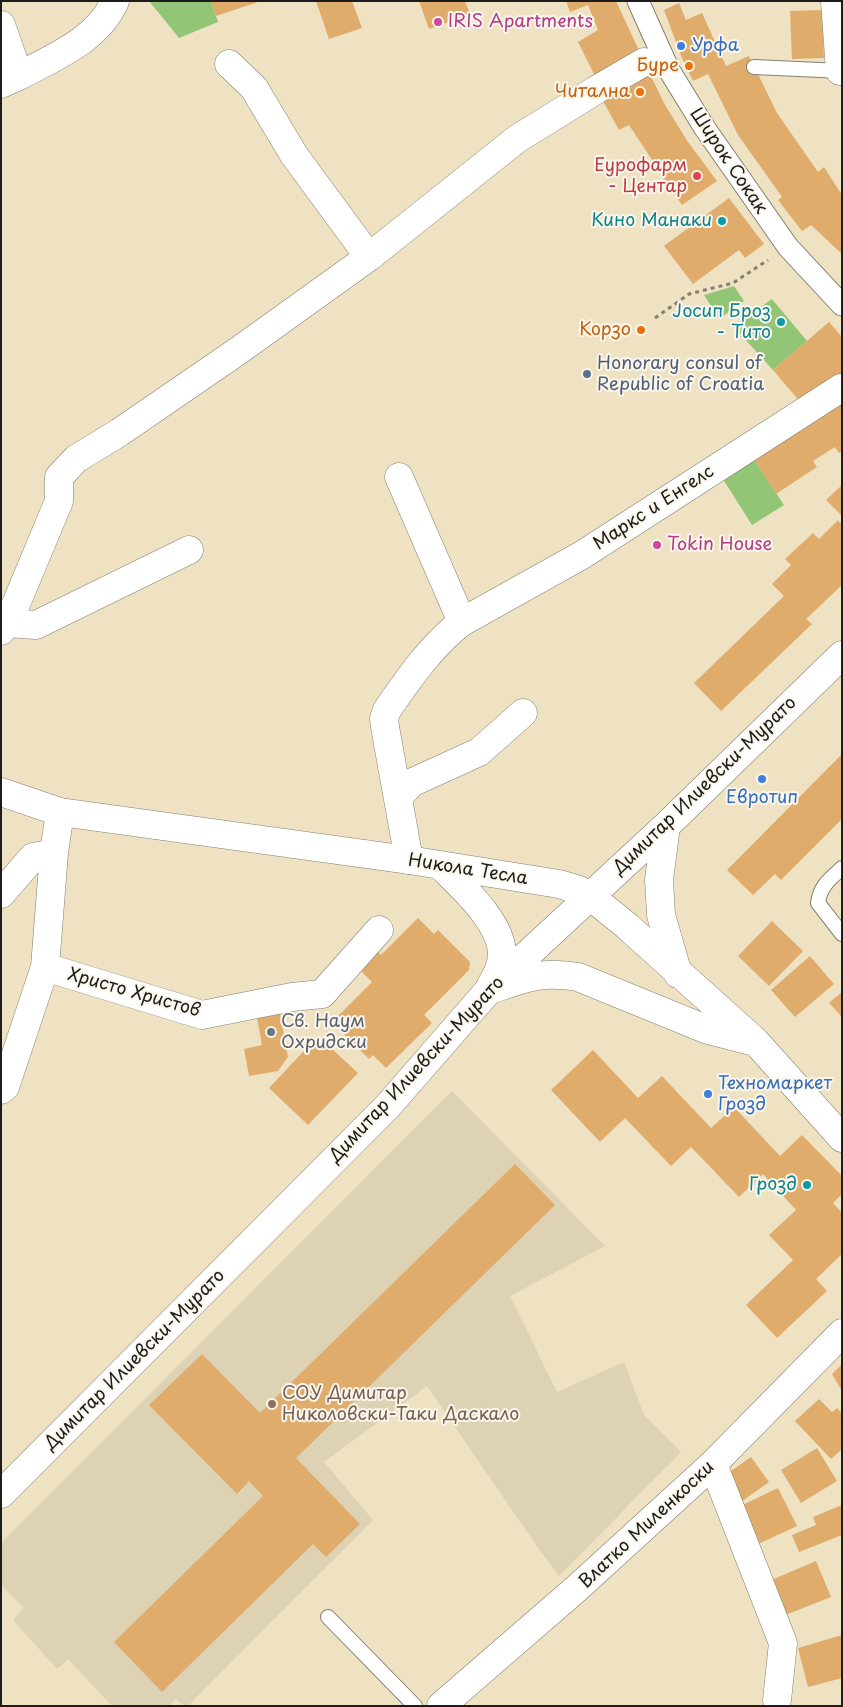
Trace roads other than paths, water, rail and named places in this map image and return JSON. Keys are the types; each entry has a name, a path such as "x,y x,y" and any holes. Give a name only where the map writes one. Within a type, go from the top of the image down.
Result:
{"street":[{"path":"1,25 10,80 79,43 97,27 108,14 115,1"},
{"name":"Широк Сокак","path":"638,1 660,52 677,84 704,127 788,247 842,305"},
{"path":"835,1 841,71"},
{"path":"189,550 36,625 5,627 59,501 59,477 76,459 120,432 369,257 517,139 644,62"},
{"path":"230,64 254,88 294,155 369,257"},
{"name":"Маркс и Енгелс","path":"409,860 384,719 392,702 428,655 462,622 582,554 841,388"},
{"path":"399,477 462,622"},
{"name":"Димитар Илиевски-Мурато","path":"1,1494 387,1107 488,991 666,826 842,655"},
{"path":"398,798 412,783 479,752 523,713"},
{"name":"Никола Тесла","path":"1,792 60,812 409,860 569,886 590,896 627,926 678,974 756,1042 842,1138"},
{"name":"Христо Христов","path":"60,812 54,853 45,967 202,1015 292,997 322,994 379,930"},
{"path":"666,826 659,880 662,915 678,974"},
{"path":"1,894 32,858 54,853"},
{"path":"441,866 470,895 497,933 502,958 498,973 488,991"},
{"path":"1,1090 5,1087 45,967"},
{"path":"488,991 510,983 547,974 578,977 708,1030 756,1042"},
{"name":"Влатко Миленкоски","path":"442,1706 576,1589 713,1464 842,1333"},
{"path":"713,1464 783,1643 777,1700"}],"lane":[{"path":"754,67 841,71"},
{"path":"842,868 824,884 819,894 818,903 842,934"},
{"path":"328,1617 415,1706"}],"place":[{"name":"IRIS Apartments","path":"438,22"},
{"name":"Урфа","path":"681,46"},
{"name":"Буре","path":"689,66"},
{"name":"Читална","path":"640,92"},
{"name":"Еурофарм - Центар","path":"697,176"},
{"name":"Кино Манаки","path":"722,221"},
{"name":"Јосип Броз - Тито","path":"781,322"},
{"name":"Корзо","path":"641,330"},
{"name":"Honorary consul of Republic of Croatia","path":"587,374"},
{"name":"Tokin House","path":"657,545"},
{"name":"Евротип","path":"762,779"},
{"name":"Св. Наум Охридски","path":"271,1032"},
{"name":"Техномаркет Грозд","path":"708,1094"},
{"name":"Грозд","path":"807,1185"},
{"name":"СОУ Димитар Николовски-Таки Даскало","path":"272,1404"}]}
